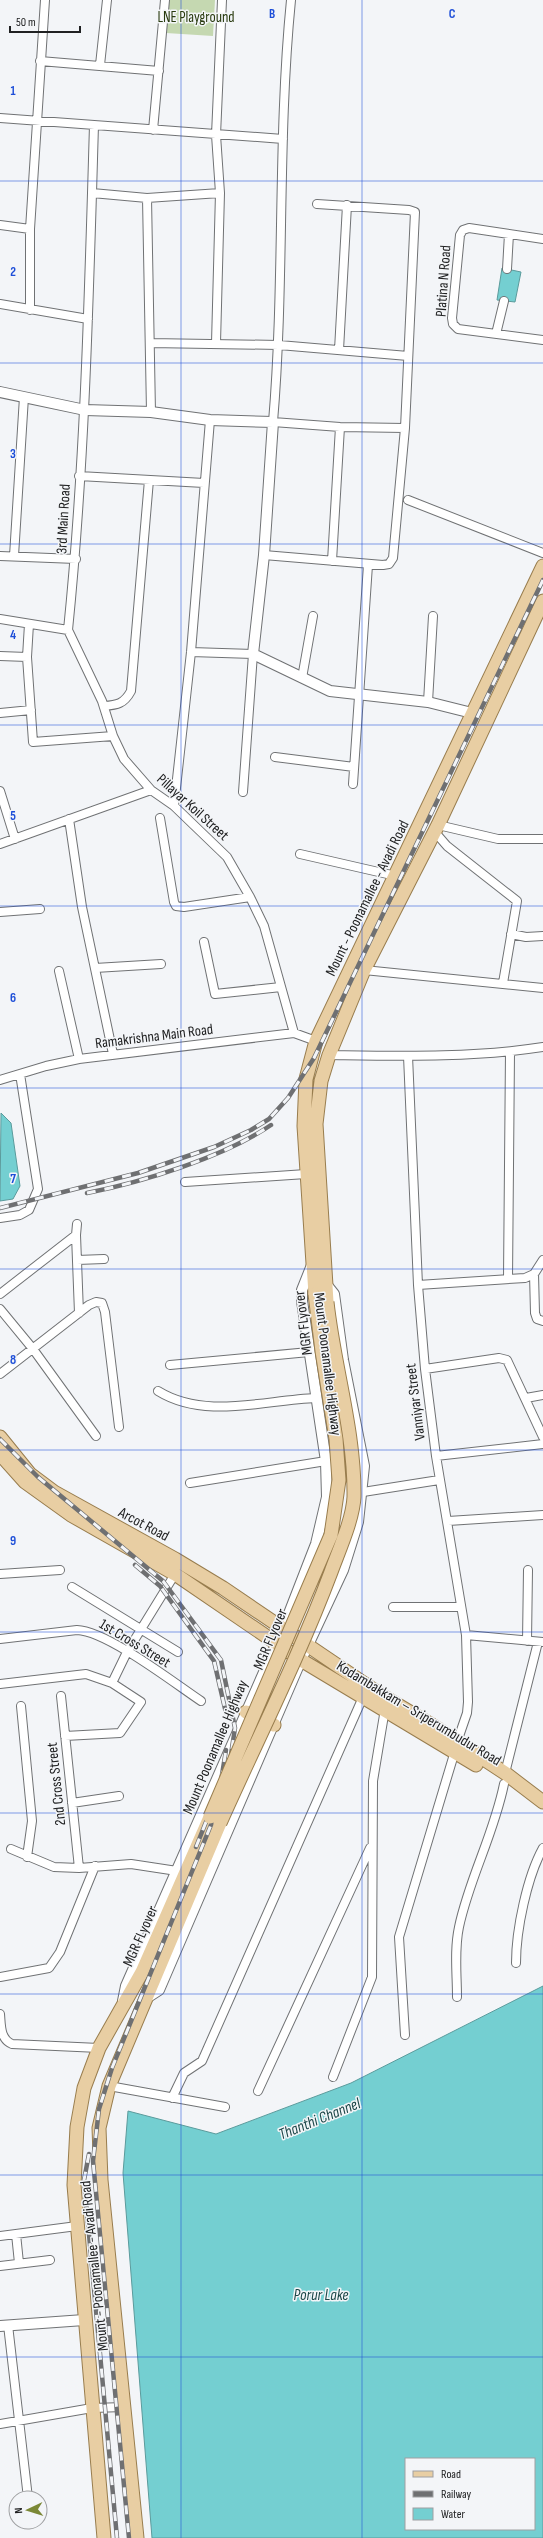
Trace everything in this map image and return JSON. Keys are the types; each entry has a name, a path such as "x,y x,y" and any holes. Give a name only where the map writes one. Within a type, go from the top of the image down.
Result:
{"main road":[{"name":"Mount - Poonamallee - Avadi Road","path":"326,1284 316,1124 321,1081 329,1055 364,970 385,913 396,876 543,566"},
{"name":"Mount - Poonamallee - Avadi Road","path":"312,1265 304,1126 306,1079 316,1041 385,913 436,828 543,601"},
{"path":"506,643 519,650"},
{"path":"470,718 481,730"},
{"name":"MGR FLyover","path":"122,2003 130,1995 142,1972 331,1535 339,1480 336,1439 322,1351 312,1265"},
{"name":"MGR FLyover","path":"145,1999 220,1823 321,1598 342,1543 352,1506 353,1461 332,1347 326,1284"},
{"name":"Arcot Road","path":"0,1437 30,1474 54,1492 181,1562 283,1629"},
{"name":"Arcot Road","path":"0,1454 25,1482 51,1502 175,1574 276,1643"},
{"name":"Kodambakkam – Sriperumbudur Road","path":"283,1629 504,1778 543,1802"},
{"name":"Kodambakkam – Sriperumbudur Road","path":"276,1643 301,1660 363,1697 456,1746"},
{"path":"246,1712 274,1725"},
{"name":"Kodambakkam – Sriperumbudur Road","path":"504,1778 543,1813"},
{"name":"Mount - Poonamallee - Avadi Road","path":"137,2538 101,2180 99,2128 109,2086 145,1999"},
{"name":"Mount - Poonamallee - Avadi Road","path":"104,2538 84,2320 74,2185 77,2127 84,2088 99,2048 122,2003"}],"street":[{"path":"30,310 30,228 35,121 45,0"},
{"path":"100,65 107,0"},
{"path":"153,130 165,0"},
{"path":"216,343 220,194 216,135 222,0"},
{"path":"243,792 253,654 264,555 279,345 283,139 290,0"},
{"path":"40,61 159,71"},
{"path":"0,118 283,139"},
{"name":"3rd Main Road","path":"68,630 76,559 79,476 85,410 94,125"},
{"path":"92,193 147,198 220,194"},
{"path":"147,198 151,412"},
{"path":"264,555 368,565 389,564 393,558 405,428 415,212 409,210 317,204"},
{"path":"339,350 347,205"},
{"path":"0,225 30,228"},
{"name":"Platina N Road","path":"543,239 469,228 463,230 460,235 453,324 458,329 543,340"},
{"path":"507,269 509,234"},
{"path":"496,334 504,301"},
{"path":"0,304 88,319"},
{"path":"150,343 279,345 408,356"},
{"path":"0,392 85,410 151,412 210,420 273,422 340,427 405,428"},
{"path":"14,556 24,397"},
{"path":"174,806 191,652 210,420"},
{"path":"332,561 340,427"},
{"path":"79,476 204,483"},
{"path":"104,706 117,705 125,701 131,692 149,480"},
{"path":"408,500 543,553"},
{"path":"0,556 76,559"},
{"path":"353,784 368,565"},
{"path":"302,678 313,616"},
{"path":"428,702 433,616"},
{"path":"0,619 68,630"},
{"path":"29,624 27,657 33,742 113,736"},
{"name":"Pillayar Koil Street","path":"68,630 104,706 113,736 124,759 151,790 174,806 227,857 250,897 264,926 294,1033"},
{"path":"191,652 253,654 330,691 360,696 428,702 470,718"},
{"path":"0,656 27,657"},
{"path":"0,713 31,710"},
{"path":"275,758 354,767"},
{"path":"0,844 151,790"},
{"path":"0,791 15,839"},
{"path":"160,818 174,902 176,906 184,907 250,897"},
{"path":"69,819 82,907 113,1054"},
{"path":"436,828 498,839 543,839"},
{"path":"436,828 447,846 517,901 503,983"},
{"path":"300,854 396,876"},
{"path":"0,912 40,909"},
{"path":"512,934 526,937 543,936"},
{"path":"204,942 215,994 281,987"},
{"path":"95,968 161,964"},
{"path":"364,970 543,988"},
{"path":"59,971 79,1059"},
{"path":"294,1033 316,1041"},
{"name":"Ramakrishna Main Road","path":"0,1080 46,1066 79,1059 294,1033"},
{"path":"329,1055 408,1056 510,1052 543,1047"},
{"path":"508,1279 510,1052"},
{"name":"Vanniyar Street","path":"405,2035 398,1937 468,1708 466,1635 448,1521 439,1480 425,1369 418,1285 408,1056"},
{"path":"0,1218 20,1214 29,1210 33,1205 38,1189 20,1074"},
{"path":"185,1182 306,1174"},
{"path":"76,1224 79,1313"},
{"path":"0,1294 76,1235"},
{"path":"77,1260 104,1259"},
{"path":"418,1285 525,1278 534,1274 543,1260"},
{"name":"Mount Poonamallee Highway","path":"122,2003 126,1986 178,1871 283,1629 316,1544 328,1498 326,1461 309,1352 302,1290 312,1265"},
{"path":"534,1274 535,1313 537,1319 543,1321"},
{"name":"Mount Poonamallee Highway","path":"145,1999 160,1990 301,1660 309,1647 335,1588 358,1522 363,1492 364,1466 361,1444 343,1360 334,1294 326,1284"},
{"path":"0,1374 79,1313 96,1302 104,1306 119,1427"},
{"path":"0,1309 33,1349 96,1436"},
{"path":"170,1365 309,1352"},
{"path":"425,1369 503,1359 510,1363 543,1437"},
{"path":"158,1391 180,1402 200,1407 316,1398"},
{"path":"526,1398 543,1395"},
{"path":"436,1456 543,1444"},
{"path":"190,1483 326,1461"},
{"path":"363,1492 439,1480"},
{"path":"448,1521 543,1515"},
{"path":"0,1574 60,1570"},
{"path":"527,1641 528,1570"},
{"path":"112,1683 127,1652 175,1574"},
{"path":"304,1574 335,1588"},
{"path":"72,1587 142,1628 178,1652"},
{"path":"393,1607 461,1606"},
{"name":"1st Cross Street","path":"0,1639 83,1630 127,1652 201,1701"},
{"path":"457,1997 456,1950 459,1927 491,1837 504,1778 540,1642 466,1635"},
{"path":"0,1684 81,1674 112,1683 141,1702 120,1733 65,1736"},
{"name":"2nd Cross Street","path":"61,1696 79,1868"},
{"path":"172,2098 184,2073 202,2061 363,1697"},
{"path":"21,1706 32,1821 27,1856"},
{"path":"333,2077 372,1977 372,1781 385,1709"},
{"path":"72,1803 119,1796"},
{"path":"258,2091 371,1846"},
{"path":"516,1963 518,1931 543,1848"},
{"path":"11,1849 54,1867 79,1868 131,1864 178,1871"},
{"path":"0,1977 49,1968 60,1952 94,1866"},
{"path":"0,2014 3,2043 36,2046 99,2048"},
{"path":"109,2086 225,2106"},
{"path":"0,2236 77,2226"},
{"path":"16,2234 19,2263"},
{"path":"0,2266 50,2260"},
{"path":"27,2490 4,2325 84,2320"},
{"path":"0,2424 92,2408 124,2407"}],"green space":[{"name":"LNE Playground","path":"168,0 215,0 213,36 166,33"}],"water":[{"path":"502,268 521,272 515,302 497,300"},
{"path":"1,1113 11,1123 20,1186 13,1199 0,1201"},
{"name":"Porur Lake","path":"543,1986 543,2538 152,2538 123,2173 128,2111 216,2134 351,2083"}],"railway":[{"path":"0,1208 138,1173 214,1147 251,1130 269,1119 288,1098 314,1058 543,580"},
{"path":"87,1193 133,1182 207,1158 252,1137 271,1125"},
{"path":"0,1439 38,1477 163,1581 221,1660 235,1728 226,1788 112,2068 99,2109 93,2161 129,2538"},
{"path":"135,1565 160,1586 214,1661 226,1713"},
{"path":"196,1847 220,1787 226,1750"},
{"path":"89,2154 84,2180 117,2538"}],"water label":[{"name":"Thanthi Channel","path":"319,2118"}]}
